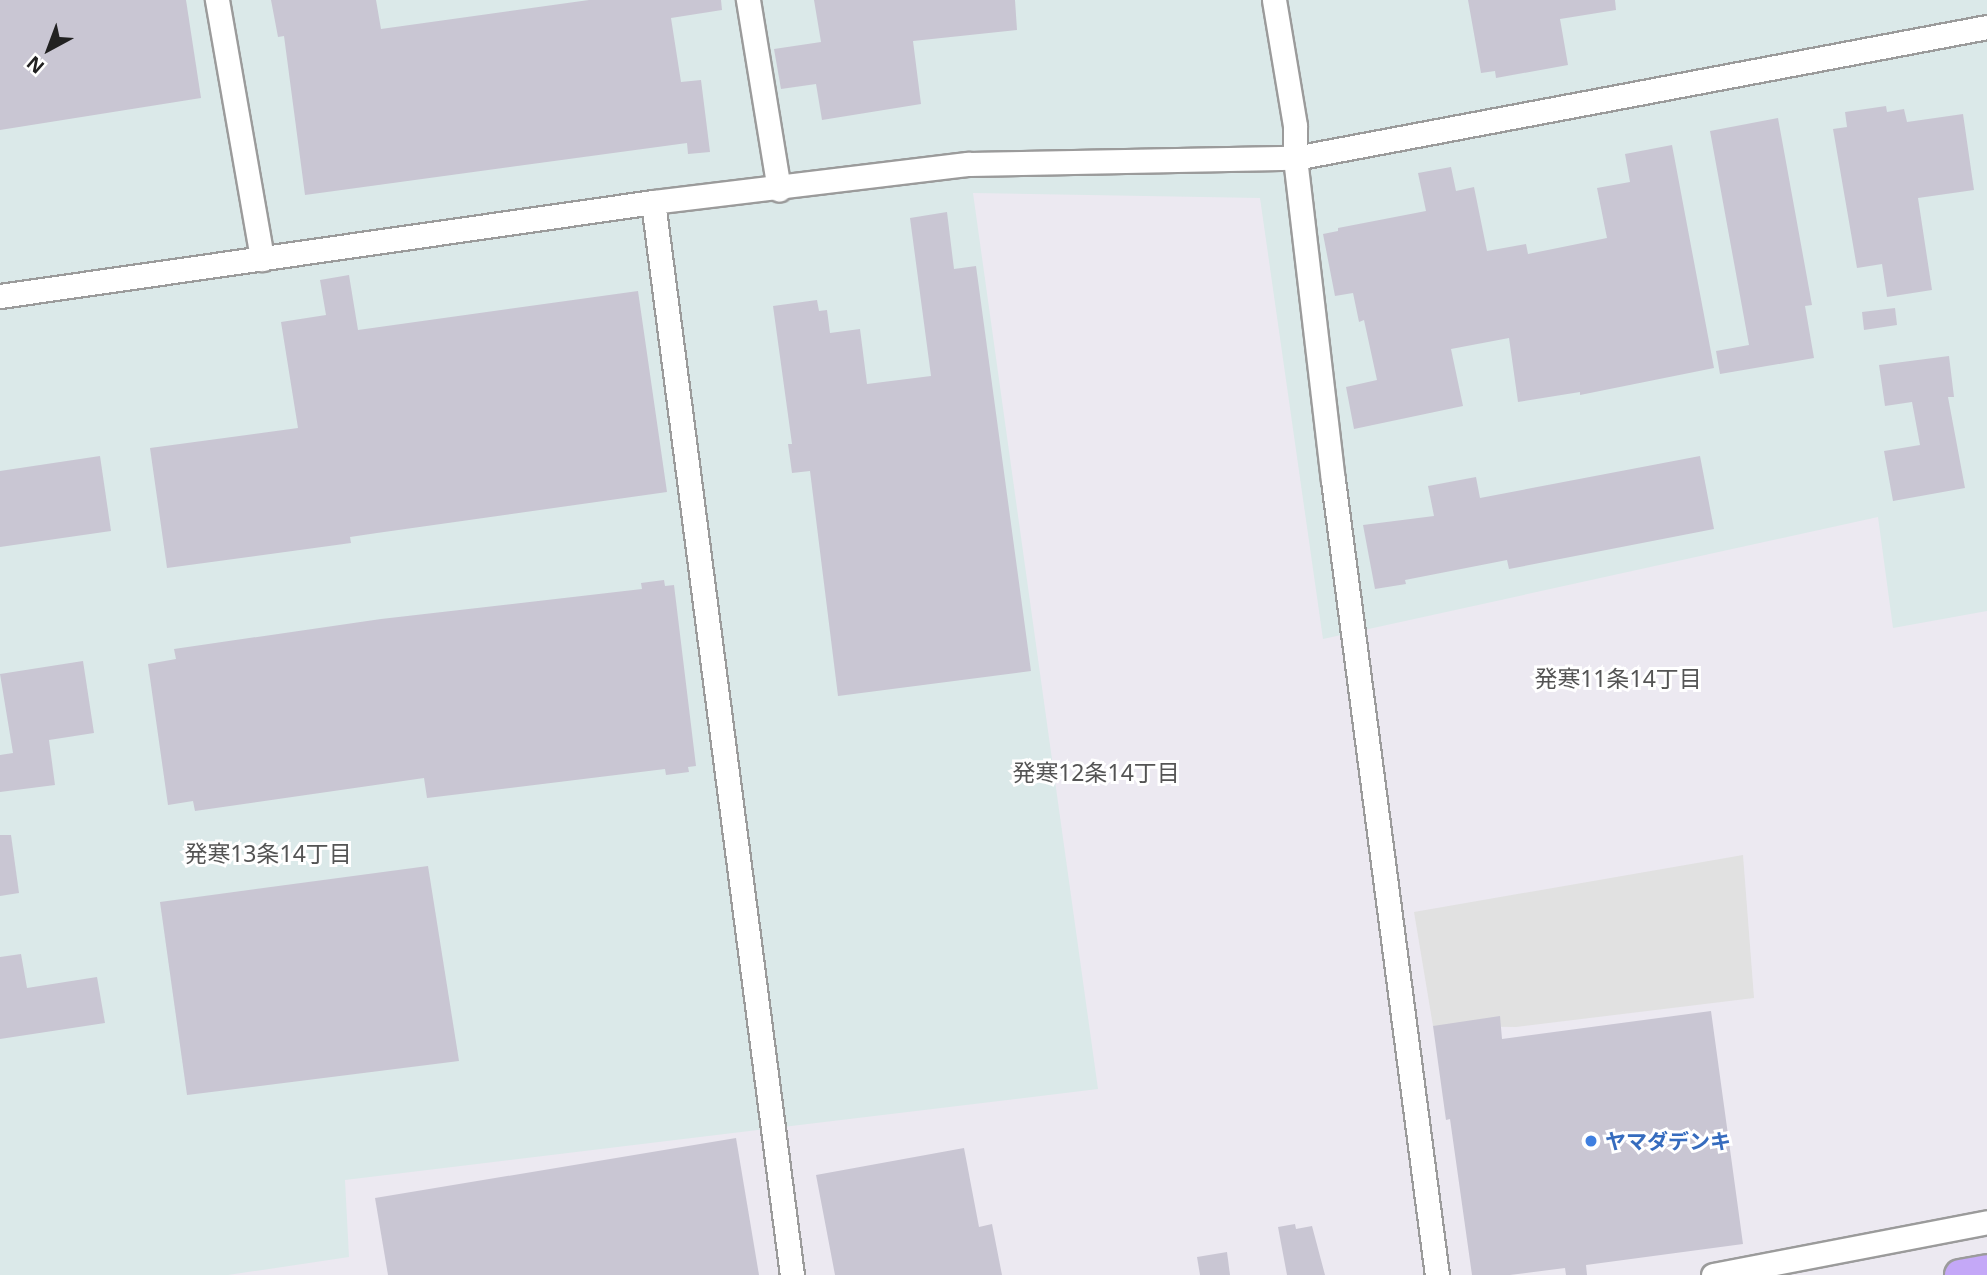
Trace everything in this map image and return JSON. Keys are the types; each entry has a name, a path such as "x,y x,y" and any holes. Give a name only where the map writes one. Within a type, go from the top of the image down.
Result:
{"street":[{"path":"217,0 262,259"},
{"path":"748,0 779,189"},
{"path":"1274,0 1295,126 1295,158 1334,494 1437,1275"},
{"path":"0,296 653,202 975,164 1295,158 1987,27"},
{"path":"653,202 792,1275"},
{"path":"1713,1275 1987,1222"}],"shaded area":[{"path":"0,0 1987,0 1987,611 1893,628 1878,517 1323,639 1260,198 973,193 1098,1089 345,1180 349,1257 228,1275 0,1275"},
{"path":"1743,855 1754,998 1516,1027 1433,1026 1414,912"}],"building":[{"path":"0,0 186,0 201,98 0,130"},
{"path":"271,0 376,0 381,29 589,0 721,0 722,10 671,18 681,82 701,80 710,152 688,154 687,143 305,195 284,36 278,37"},
{"path":"814,0 1015,0 1017,30 913,41 921,104 822,120 816,84 781,89 774,49 821,42"},
{"path":"1468,0 1615,0 1616,10 1560,19 1568,65 1496,78 1495,71 1481,73"},
{"path":"1886,106 1887,112 1904,109 1907,122 1963,114 1974,190 1918,198 1932,290 1887,297 1882,264 1857,268 1833,129 1847,127 1845,112"},
{"path":"1778,118 1812,305 1805,306 1814,358 1720,374 1716,351 1749,345 1710,131"},
{"path":"1672,145 1714,368 1580,395 1580,392 1518,402 1509,338 1451,349 1463,406 1354,429 1346,387 1377,380 1364,320 1359,322 1353,293 1335,296 1323,234 1338,231 1338,228 1426,211 1418,173 1451,167 1456,191 1474,187 1487,251 1526,244 1528,254 1607,238 1597,188 1630,182 1625,154"},
{"path":"947,212 954,269 976,266 1031,671 838,696 810,471 792,473 788,444 792,444 773,306 817,300 819,311 827,310 830,333 860,329 867,384 931,376 910,218"},
{"path":"349,275 358,330 638,291 667,492 350,537 351,543 167,568 150,448 298,428 281,322 326,315 320,280"},
{"path":"1895,308 1897,325 1864,330 1862,312"},
{"path":"1949,356 1954,397 1948,397 1965,488 1893,501 1884,451 1920,445 1912,402 1885,406 1879,365"},
{"path":"100,456 111,531 0,547 0,471"},
{"path":"1700,456 1714,529 1509,569 1507,560 1405,580 1406,584 1375,589 1363,525 1434,516 1428,486 1476,477 1480,498"},
{"path":"664,580 665,586 674,585 696,766 688,767 689,772 666,775 665,769 427,798 424,778 195,811 193,801 168,805 148,664 176,659 174,649 381,619 642,589 641,583"},
{"path":"83,661 94,733 49,740 55,785 0,792 0,755 13,753 0,674"},
{"path":"0,835 11,835 19,893 0,896"},
{"path":"428,866 459,1061 187,1095 160,902"},
{"path":"21,954 27,988 97,977 105,1023 0,1039 0,957"},
{"path":"1711,1011 1743,1244 1586,1265 1587,1275 1566,1275 1565,1268 1510,1275 1472,1275 1450,1119 1446,1120 1433,1026 1500,1016 1502,1039"},
{"path":"736,1138 759,1275 388,1275 375,1198"},
{"path":"964,1148 979,1227 992,1224 1002,1275 835,1275 816,1175"},
{"path":"1295,1224 1296,1229 1312,1226 1325,1275 1287,1275 1278,1227"},
{"path":"1227,1252 1230,1275 1200,1275 1197,1257"}],"place":[{"name":"ヤマダデンキ","path":"1591,1141"}],"district":[{"name":"発寒11条14丁目","path":"1618,678"},
{"name":"発寒12条14丁目","path":"1096,772"},
{"name":"発寒13条14丁目","path":"268,853"}]}
